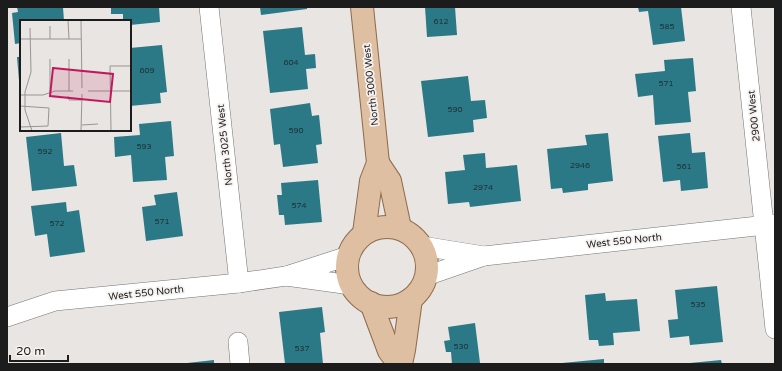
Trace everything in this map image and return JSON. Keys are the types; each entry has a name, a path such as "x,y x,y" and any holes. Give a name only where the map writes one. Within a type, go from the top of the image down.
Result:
{"main road":[{"name":"North 3000 West","path":"362,7 378,163 371,181 364,233"},
{"name":"North 3000 West","path":"378,163 390,181 400,228"},
{"path":"386,226 400,228 413,235 422,246 427,259 426,276 421,289 411,299 398,305 380,307 359,296 351,285 347,271 348,256 354,244 364,233 386,226"},
{"path":"400,364 404,350 411,299"},
{"path":"371,303 388,351 400,364"}],"street":[{"name":"North 3025 West","path":"208,7 239,283"},
{"name":"2900 West","path":"741,7 770,224"},
{"name":"West 550 North","path":"426,276 484,256 770,224"},
{"path":"770,224 775,329"},
{"name":"West 550 North","path":"422,246 484,256"},
{"name":"West 550 North","path":"7,317 54,301 239,283 286,276 348,256"},
{"name":"West 550 North","path":"286,276 351,285"},
{"path":"238,342 240,364"}],"building":[{"path":"17,7 63,7 64,20 20,20 20,43 15,44 12,13 18,12"},
{"path":"111,7 159,7 160,22 131,25 131,20 123,20 123,14 111,14"},
{"path":"260,7 307,7 307,9 261,15"},
{"path":"425,7 455,7 457,35 427,37"},
{"path":"638,7 681,7 685,41 653,45 648,11 639,12"},
{"path":"302,27 305,55 315,54 316,68 306,69 308,89 270,93 263,31"},
{"path":"162,45 167,92 160,93 161,103 131,106 131,48"},
{"path":"17,57 20,57 20,92"},
{"path":"693,58 696,91 688,92 691,122 655,125 653,95 638,97 635,74 665,71 664,60"},
{"path":"468,76 471,101 485,100 487,118 473,120 474,132 428,137 421,81"},
{"path":"310,103 312,116 319,115 322,144 316,145 318,163 283,167 280,144 274,145 270,109"},
{"path":"171,121 174,156 165,157 167,180 133,182 131,155 115,157 114,137 140,135 139,124"},
{"path":"61,133 64,166 74,165 77,186 32,191 26,137"},
{"path":"608,133 613,181 588,184 588,190 563,193 562,188 551,189 547,149 587,145 585,135"},
{"path":"690,133 692,153 705,152 708,188 681,191 680,180 663,182 658,136"},
{"path":"485,153 486,168 517,165 521,201 470,207 469,202 448,204 445,172 465,170 463,155"},
{"path":"318,180 322,222 285,225 284,215 279,215 277,195 282,195 281,183"},
{"path":"177,192 183,236 146,241 142,207 156,205 154,195"},
{"path":"66,202 67,212 79,210 85,252 50,257 47,234 35,236 31,206"},
{"path":"717,286 723,342 690,345 689,336 670,338 668,320 678,319 675,290"},
{"path":"605,293 606,301 637,299 640,331 613,333 614,345 599,346 598,340 589,340 585,295"},
{"path":"322,307 325,332 320,333 323,364 285,364 279,312"},
{"path":"475,323 480,363 452,364 451,352 446,352 444,341 450,340 448,327"},
{"path":"604,359 604,364 562,364 562,363"},
{"path":"214,360 214,364 187,364 187,363"},
{"path":"721,360 722,364 690,364 690,363"}]}
